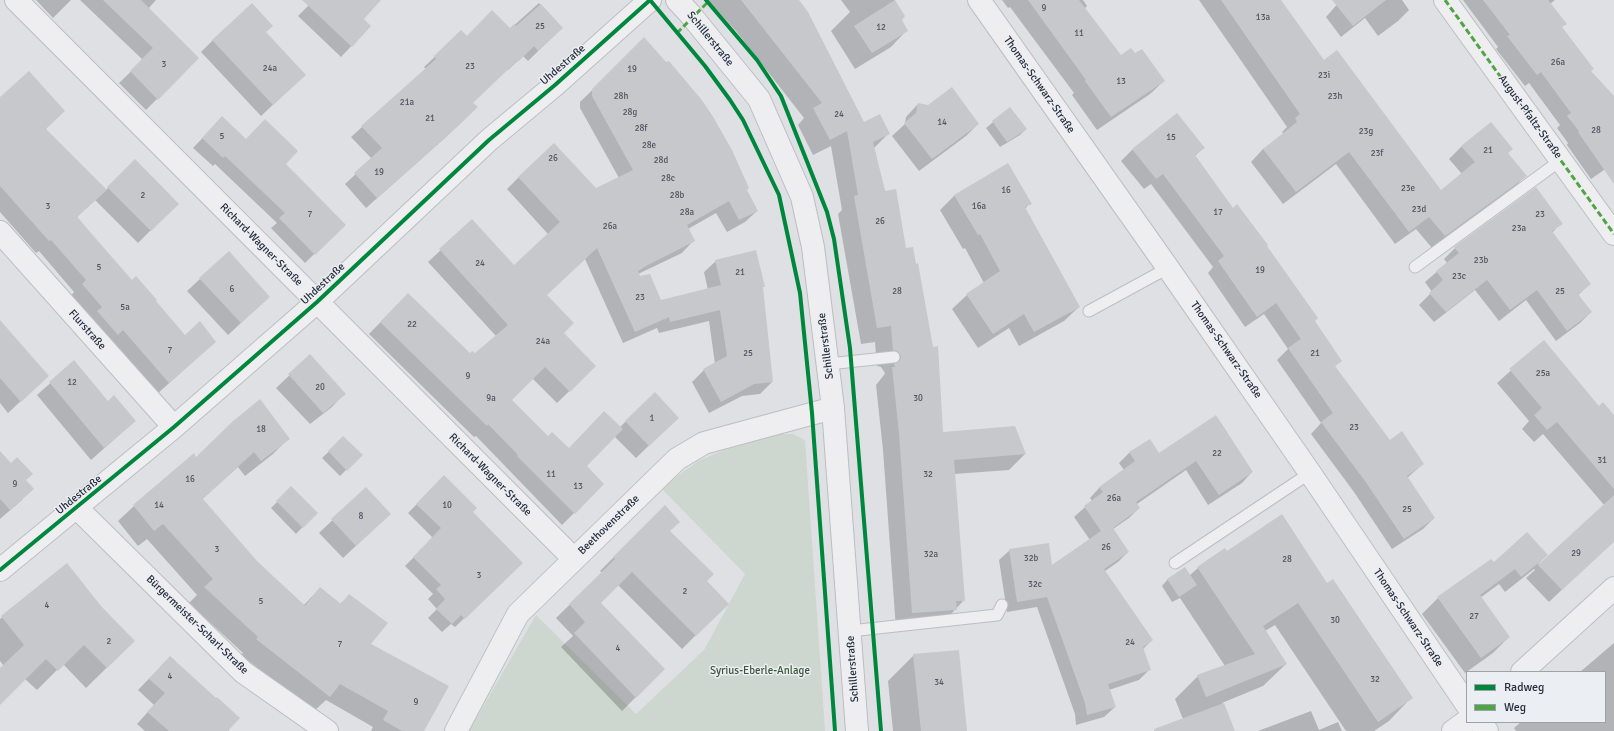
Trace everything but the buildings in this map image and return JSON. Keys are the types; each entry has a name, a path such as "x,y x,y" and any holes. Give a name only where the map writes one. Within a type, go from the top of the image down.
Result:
{"street":[{"name":"Richard-Wagner-Straße","path":"16,0 574,559"},
{"name":"Uhdestraße","path":"0,570 174,428 318,302 489,140 555,85 650,0"},
{"name":"Schillerstraße","path":"677,0 759,99 802,197 814,247 833,408 857,731"},
{"name":"Thomas-Schwarz-Straße","path":"978,0 1168,268 1310,473 1466,704"},
{"name":"August-Pfaltz-Straße","path":"1445,0 1614,234"},
{"name":"Flurstraße","path":"0,232 174,428"},
{"name":"Beethovenstraße","path":"456,731 518,614 676,458 704,443 833,408"},
{"name":"Bürgermeister-Scharl-Straße","path":"77,508 243,672 327,731"},
{"path":"1523,671 1614,588"},
{"path":"1453,731 1466,722"},
{"path":"1481,723 1487,731"}],"lane":[{"path":"1415,267 1561,160"},
{"path":"1089,311 1168,268"},
{"path":"828,364 894,357"},
{"path":"1174,563 1310,473"},
{"path":"850,631 997,615 1002,605"}],"green space":[{"name":"Syrius-Eberle-Anlage","path":"780,434 793,434 805,440 825,731 469,731 536,615 636,714 704,650 745,574 661,488 698,461 724,450"}],"marked path":[{"path":"1445,0 1614,234"},
{"path":"677,33 708,2"}],"cycle path":[{"path":"650,0 705,66 730,100 743,120 779,195 800,293 812,413 835,731"},
{"path":"0,570 174,427 317,302 489,140 555,85 650,0"},
{"path":"706,0 757,60 781,96 827,212 834,239 850,348 881,731"}]}
